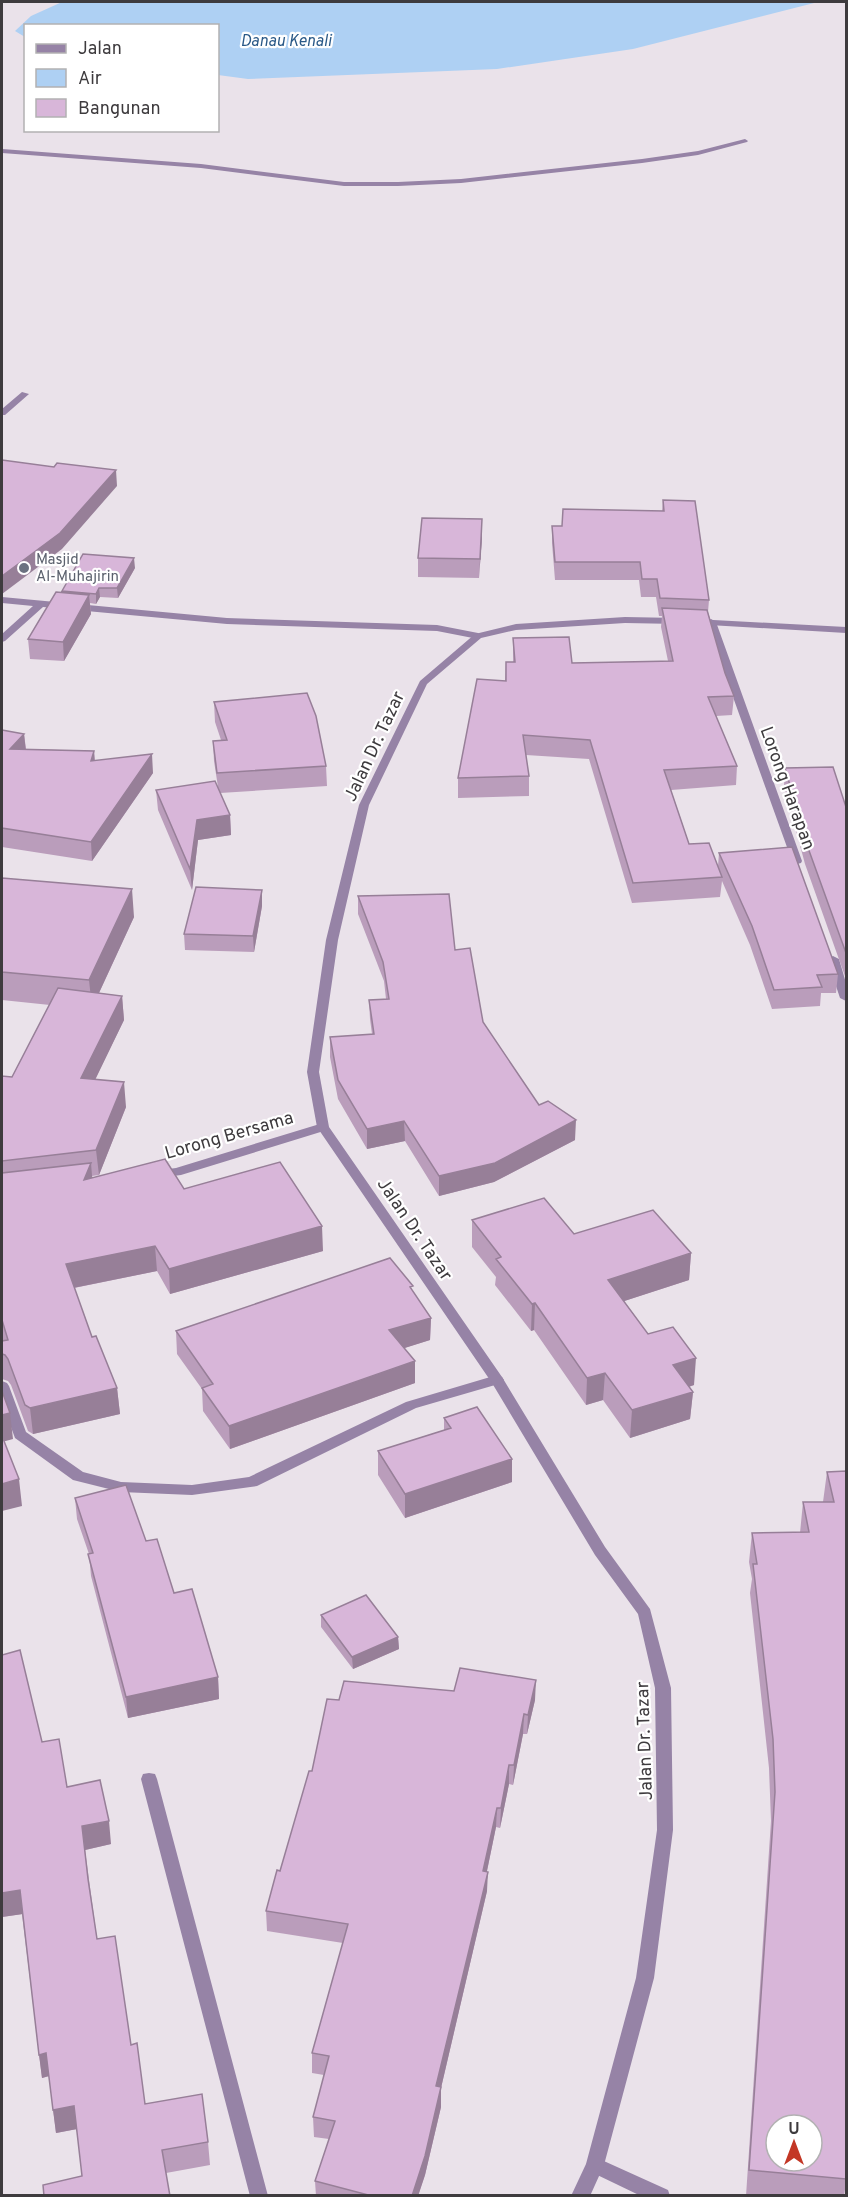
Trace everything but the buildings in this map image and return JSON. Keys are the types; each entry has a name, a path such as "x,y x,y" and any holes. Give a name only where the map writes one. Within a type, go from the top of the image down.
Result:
{"street":[{"path":"2,152 201,166 307,181 398,184 460,181 642,161 707,151 745,141"},
{"path":"2,413 25,394"},
{"path":"2,600 227,621 437,628 478,636"},
{"path":"2,639 41,603"},
{"name":"Jalan Dr. Tazar","path":"580,2196 595,2165 645,1978 665,1830 663,1688 645,1613 600,1551 497,1380 323,1127 313,1072 332,940 364,805 423,683 478,636 516,627 625,620 711,622 846,630"},
{"name":"Lorong Harapan","path":"711,622 803,877"},
{"path":"826,943 846,998"},
{"name":"Lorong Bersama","path":"143,1175 177,1172 323,1127"},
{"path":"2,1386 20,1435 78,1476 121,1488 192,1490 252,1482 411,1405 497,1380"},
{"path":"149,1779 259,2196"},
{"path":"595,2165 661,2196"}],"water":[{"name":"Danau Kenali","path":"62,2 818,2 633,49 497,69 248,79 219,75 219,24 24,24 24,36 15,31 31,16"}],"place":[{"name":"Masjid Al-Muhajirin","path":"24,568"}]}
